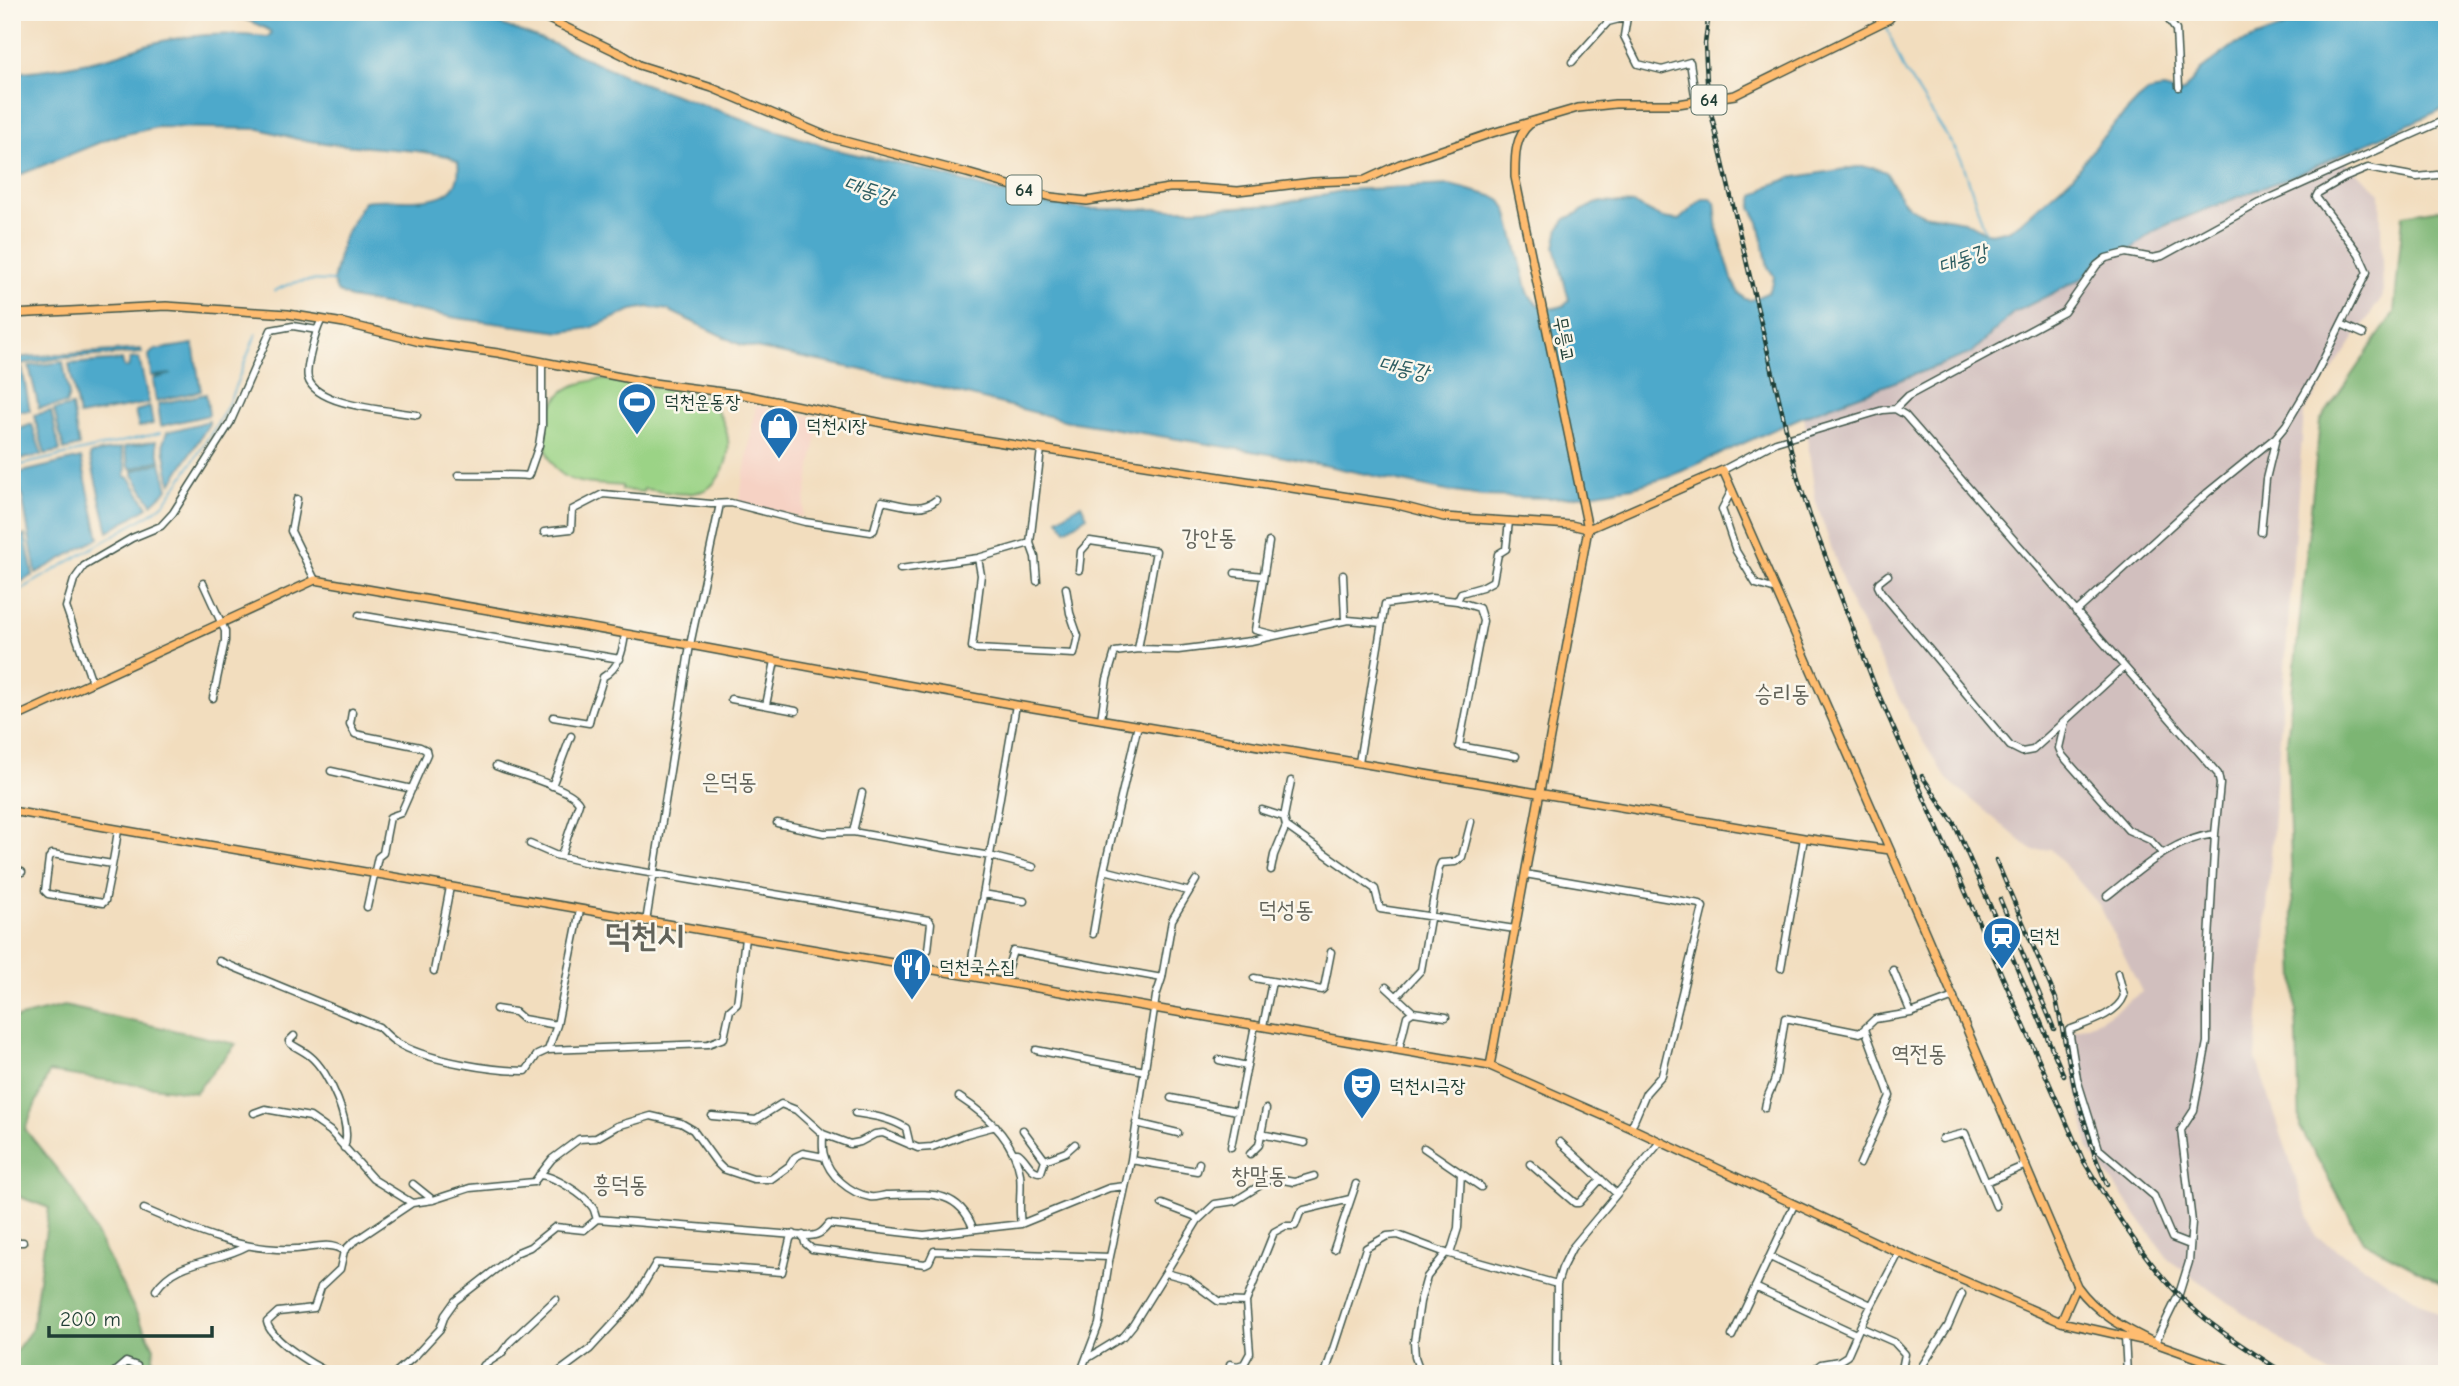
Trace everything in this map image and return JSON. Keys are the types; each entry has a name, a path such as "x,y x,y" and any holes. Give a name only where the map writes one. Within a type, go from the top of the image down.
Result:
{"main road":[{"name":"64","path":"534,12 639,65 712,88 829,137 1069,200 1103,200 1169,188 1238,191 1313,182 1365,180 1400,164 1578,108 1615,104 1678,104 1735,95 1892,15"},
{"name":"무릉교","path":"1533,122 1525,128 1517,145 1515,177 1588,529"},
{"path":"12,314 166,306 288,314 344,323 394,337 498,353 646,382 745,395 907,428 1394,504 1444,517 1571,525 1588,529 1723,470 1954,997 2077,1286 2097,1310 2124,1328 2155,1343 2242,1374"},
{"path":"1490,1066 1588,529"},
{"path":"12,719 315,580 1138,726 1804,838 1890,850"},
{"path":"12,811 1490,1066 1631,1128 1899,1253 2061,1321 2155,1343"},
{"path":"2061,1321 2077,1286"}],"street":[{"path":"2163,12 2176,30 2179,87"},
{"path":"1572,62 1608,22 1629,15"},
{"path":"1629,15 1624,36 1638,64 1662,70 1690,62 1696,102"},
{"path":"1895,409 1908,396 2064,312 2097,265 2106,258 2126,253 2152,258 2162,256 2259,203 2447,119"},
{"path":"2076,612 2207,493 2276,437 2315,376 2367,272 2358,254 2316,197 2318,193 2368,168 2417,177 2447,174"},
{"path":"321,321 307,369 308,378 316,392 335,401 417,415"},
{"path":"2341,324 2362,334"},
{"path":"92,682 66,607 74,580 84,566 132,538 162,526 173,513 230,423 271,330 293,326 317,330"},
{"path":"458,475 528,476 540,444 542,362"},
{"path":"1723,470 1776,442 1883,410 1895,409 1905,415 2218,774 2220,784 2207,975 2207,1039 2193,1110 2181,1130 2192,1223 2190,1247 2186,1276 2155,1343"},
{"path":"2260,532 2266,479 2276,437"},
{"path":"1037,581 1035,557 1030,543 1041,449"},
{"path":"1732,490 1722,509 1736,551 1756,584 1776,590"},
{"path":"544,532 571,529 572,510 603,494 731,503 805,522 871,532 874,530 882,501 919,508 936,500"},
{"path":"297,499 291,531 315,580"},
{"path":"646,922 690,645 720,504"},
{"path":"1457,601 1461,593 1493,581 1498,554 1506,549 1509,521"},
{"path":"1079,570 1081,551 1090,541 1156,551 1138,649"},
{"path":"1269,542 1255,630 1277,635"},
{"path":"900,569 978,558 1030,543"},
{"path":"978,558 981,575 972,647 976,649 1074,654 1078,636 1070,613 1066,588"},
{"path":"1235,573 1264,576"},
{"path":"1343,575 1345,620"},
{"path":"1888,575 1879,582 1881,592 2010,746 2022,752 2029,752 2065,722 2124,667"},
{"path":"204,583 222,623 225,641 213,698"},
{"path":"1359,762 1385,604 1431,598 1457,601 1479,608 1483,621 1459,746 1516,756"},
{"path":"359,615 620,659"},
{"path":"1101,719 1107,679 1115,652 1138,649 1178,650 1277,635 1345,620 1382,622"},
{"path":"553,717 589,723 603,677 608,675 620,659 625,634"},
{"path":"766,705 775,661"},
{"path":"731,699 796,711"},
{"path":"969,976 1016,705"},
{"path":"352,712 350,724 355,734 420,747 426,750 427,754 401,813 390,817 383,853 378,857 367,907"},
{"path":"2065,722 2059,748 2062,755 2128,830 2150,840 2162,853"},
{"path":"1093,934 1104,870 1138,726"},
{"path":"552,786 571,736"},
{"path":"496,766 575,796 579,803 561,856"},
{"path":"331,771 412,789"},
{"path":"1271,870 1286,826 1284,817 1291,781"},
{"path":"853,832 862,793"},
{"path":"1262,810 1284,817"},
{"path":"1396,997 1421,970 1439,868 1441,863 1455,862 1462,857 1471,822"},
{"path":"777,823 824,833 853,832 990,856 1033,867"},
{"path":"1286,826 1375,889 1380,909 1515,929"},
{"path":"112,864 52,854 49,858 45,891 48,894 103,903 112,864 118,830"},
{"path":"2107,896 2162,853 2200,835 2215,834"},
{"path":"1780,968 1804,838"},
{"path":"530,844 561,856 929,920 928,950"},
{"path":"12,870 22,872"},
{"path":"1104,870 1187,891"},
{"path":"1525,874 1700,904 1703,907 1662,1075 1646,1093 1631,1128"},
{"path":"1080,1374 1099,1324 1131,1160 1154,1007 1172,920 1196,880"},
{"path":"434,971 450,887"},
{"path":"983,894 1024,901"},
{"path":"548,1050 556,1025 580,910"},
{"path":"219,961 379,1027 401,1045 444,1060 526,1070 537,1055 548,1050 708,1044 724,1038 730,1010 737,1004 746,938"},
{"path":"1003,982 1013,951 1162,978"},
{"path":"1254,978 1322,990 1325,988 1331,952"},
{"path":"1894,970 1911,1013"},
{"path":"2118,973 2124,996 2120,1004 2068,1030 2077,1079 2099,1149 2154,1196 2172,1238 2190,1247"},
{"path":"1231,1147 1247,1066 1272,982"},
{"path":"1386,987 1413,1012 1446,1017"},
{"path":"1765,1108 1766,1094 1774,1084 1786,1018 1860,1033 1875,1019 1911,1013 1954,997"},
{"path":"496,1009 515,1012 523,1019 556,1025"},
{"path":"1398,1049 1407,1016 1413,1012"},
{"path":"1860,1164 1891,1096 1866,1030"},
{"path":"294,1037 289,1041 290,1044 310,1056 337,1094 347,1136 344,1148"},
{"path":"1036,1050 1144,1071"},
{"path":"1219,1060 1247,1066"},
{"path":"959,1097 979,1110 996,1126 1013,1153 1019,1173 1018,1208 1021,1224"},
{"path":"1171,1098 1237,1111"},
{"path":"712,1116 756,1120 781,1104 796,1110 823,1134 850,1144 860,1142 875,1133 884,1133 918,1148 932,1147 996,1126"},
{"path":"254,1114 265,1109 310,1117 330,1131 373,1179 412,1203"},
{"path":"1251,1154 1259,1145 1266,1110"},
{"path":"855,1113 896,1122 906,1128 910,1145"},
{"path":"331,1374 308,1361 271,1332 267,1322 278,1312 314,1308 321,1287 340,1269 344,1251 352,1242 412,1203 433,1200 470,1188 534,1182 552,1158 579,1139 596,1138 617,1126 651,1116 681,1123 693,1130 723,1168 753,1179 771,1179 803,1153 824,1157"},
{"path":"1136,1123 1178,1133"},
{"path":"1023,1130 1045,1160"},
{"path":"1942,1139 1965,1133 1996,1206"},
{"path":"823,1134 824,1157 844,1187 873,1198 882,1195 938,1195 958,1206 968,1216 974,1228"},
{"path":"1261,1134 1305,1143"},
{"path":"1560,1142 1617,1194"},
{"path":"1556,1374 1557,1284 1562,1268 1572,1248 1660,1142"},
{"path":"1013,1153 1026,1158 1033,1171 1038,1173 1045,1160 1066,1152 1075,1144"},
{"path":"1424,1148 1481,1187"},
{"path":"1131,1160 1197,1171 1199,1163"},
{"path":"1530,1164 1575,1203 1579,1203 1601,1179"},
{"path":"1986,1182 2026,1165"},
{"path":"1421,1374 1415,1357 1414,1342 1420,1301 1427,1277 1448,1253 1458,1228 1461,1173"},
{"path":"539,1175 551,1177 578,1195 593,1207 597,1219"},
{"path":"1088,1358 1124,1336 1149,1302 1198,1220 1214,1205 1235,1201 1272,1178 1294,1182 1314,1176"},
{"path":"413,1184 433,1200"},
{"path":"1334,1249 1356,1184"},
{"path":"394,1374 440,1329 445,1315 455,1301 518,1251 530,1247 555,1227 584,1230 597,1219 816,1236 829,1224 924,1235 1021,1224 1109,1188 1125,1186"},
{"path":"1230,1364 1244,1364 1250,1353 1246,1302 1274,1232 1285,1226 1295,1226 1304,1210 1350,1199"},
{"path":"1162,1204 1198,1220"},
{"path":"1732,1336 1794,1205"},
{"path":"144,1209 190,1229 257,1249 297,1249 326,1245 344,1251"},
{"path":"556,1374 590,1349 624,1312 635,1299 656,1263 782,1272 790,1239 794,1234"},
{"path":"803,1235 805,1243 812,1248 925,1264 929,1262 934,1251 1110,1257"},
{"path":"1325,1374 1366,1248 1387,1236 1398,1236 1557,1284"},
{"path":"12,1242 23,1242"},
{"path":"156,1290 165,1277 180,1268 233,1254 247,1246"},
{"path":"1808,1374 1821,1364 1839,1361 1847,1356 1899,1253"},
{"path":"1770,1256 1871,1305"},
{"path":"1166,1273 1188,1279 1218,1301 1246,1302"},
{"path":"1755,1287 1856,1334"},
{"path":"1917,1374 1948,1326 1962,1294"},
{"path":"479,1374 484,1366 501,1354 510,1342 556,1299"},
{"path":"1860,1327 1898,1345 1905,1354 1902,1374"},
{"path":"2124,1337 2127,1374"},
{"path":"113,1374 126,1362 137,1366 137,1374"}],"shaded area":[{"path":"2338,155 2380,193 2383,296 2304,412 2256,1058 2315,1236 2447,1319 2447,1374 2329,1374 2169,1260 2089,1150 2066,1034 2102,1019 2142,992 2100,906 2051,849 2033,851 1947,779 1915,729 1849,600 1816,502 1804,416 1972,353 2013,313 2081,279 2108,253 2130,250 2154,231 2171,223 2303,172"},
{"name":"덕천시장","path":"756,406 820,418 802,517 739,502"}],"green space":[{"path":"2447,208 2447,1286 2363,1241 2300,1127 2287,743 2320,421 2394,313 2403,215"},
{"name":"덕천운동장","path":"599,379 698,393 707,400 722,419 728,441 725,464 714,484 690,494 644,489 643,492 622,490 622,486 584,483 563,475 549,457 546,446 546,422 550,410 567,389"},
{"path":"64,1006 236,1044 195,1093 49,1072 25,1129 75,1192 154,1348 151,1374 12,1374 12,1356 32,1329 49,1208 12,1194 12,1019"}],"water":[{"name":"대동강","path":"229,12 468,12 556,45 642,83 762,126 841,151 925,170 1037,203 1087,209 1198,209 1275,205 1346,190 1450,185 1501,201 1507,210 1528,292 1535,302 1548,308 1565,305 1569,300 1555,247 1559,228 1566,219 1599,202 1635,204 1662,218 1679,220 1702,199 1711,199 1715,202 1718,232 1733,282 1745,299 1751,300 1769,292 1774,276 1768,267 1759,222 1751,208 1754,196 1769,186 1790,178 1857,167 1873,167 1886,172 1901,198 1909,207 1923,214 1964,221 1985,232 2008,230 2020,223 2073,176 2100,140 2148,92 2164,89 2183,92 2201,70 2233,46 2325,12 2447,12 2447,107 2303,172 2171,223 2154,231 2130,250 2107,253 2081,279 2013,313 1972,353 1804,416 1669,477 1633,487 1571,497 1482,496 1275,455 1068,421 901,378 741,345 668,310 649,307 632,310 591,328 561,332 457,318 350,298 337,291 333,281 343,239 364,201 440,196 451,190 457,179 458,162 448,156 331,144 297,139 260,129 158,127 113,137 12,178 12,73 88,62 178,38 222,34 267,37 271,34 265,28"},
{"path":"193,344 201,391 156,401 153,379 172,374 151,376 149,355 154,350"},
{"path":"141,349 142,353 64,358 12,365 12,358"},
{"path":"139,358 149,403 79,416 69,364 122,360 124,367 128,368 130,359"},
{"path":"63,362 69,395 66,404 39,408 29,366"},
{"path":"22,367 30,411 12,411 12,368"},
{"path":"206,394 209,415 161,426 158,404"},
{"path":"72,406 79,446 64,450 54,410"},
{"path":"150,407 153,424 139,427 135,411"},
{"path":"51,411 60,451 45,454 34,415"},
{"path":"209,421 171,484 163,443 167,432"},
{"path":"32,424 42,455 12,461 12,432"},
{"path":"156,441 160,460 132,469 124,447"},
{"path":"121,448 126,468 125,476 130,478 148,507 108,532 90,456"},
{"path":"81,458 99,538 36,573 18,473"},
{"path":"161,462 168,489 152,504 133,471"},
{"path":"1081,504 1087,516 1066,530 1058,519"},
{"path":"12,528 15,537 25,535 33,575 12,587"}],"waterway":[{"name":"대동강","path":"1885,23 1903,68 1962,160 1985,231"},
{"path":"275,291 296,282 333,281"},
{"path":"12,595 152,513 164,503 227,407 256,334"},
{"path":"12,467 160,433"}],"railway":[{"path":"1709,12 1705,44 1708,100 1798,479 1875,686 2083,1160 2139,1247 2179,1295 2217,1328 2286,1374"},
{"path":"1922,776 1955,825 2064,1076"},
{"path":"1996,860 2056,999 2075,1091 2107,1185"},
{"path":"2000,899 2054,1029"}],"place":[{"name":"덕천운동장","path":"637,436"},
{"name":"덕천시장","path":"779,460"},
{"name":"덕천","path":"2002,970"},
{"name":"덕천국수집","path":"912,1001"},
{"name":"덕천시극장","path":"1362,1120"}],"district":[{"name":"강안동","path":"1209,537"},
{"name":"승리동","path":"1782,693"},
{"name":"은덕동","path":"729,781"},
{"name":"덕성동","path":"1286,909"},
{"name":"덕천시","path":"644,935"},
{"name":"역전동","path":"1919,1053"},
{"name":"창말동","path":"1259,1175"},
{"name":"흥덕동","path":"620,1184"}]}
